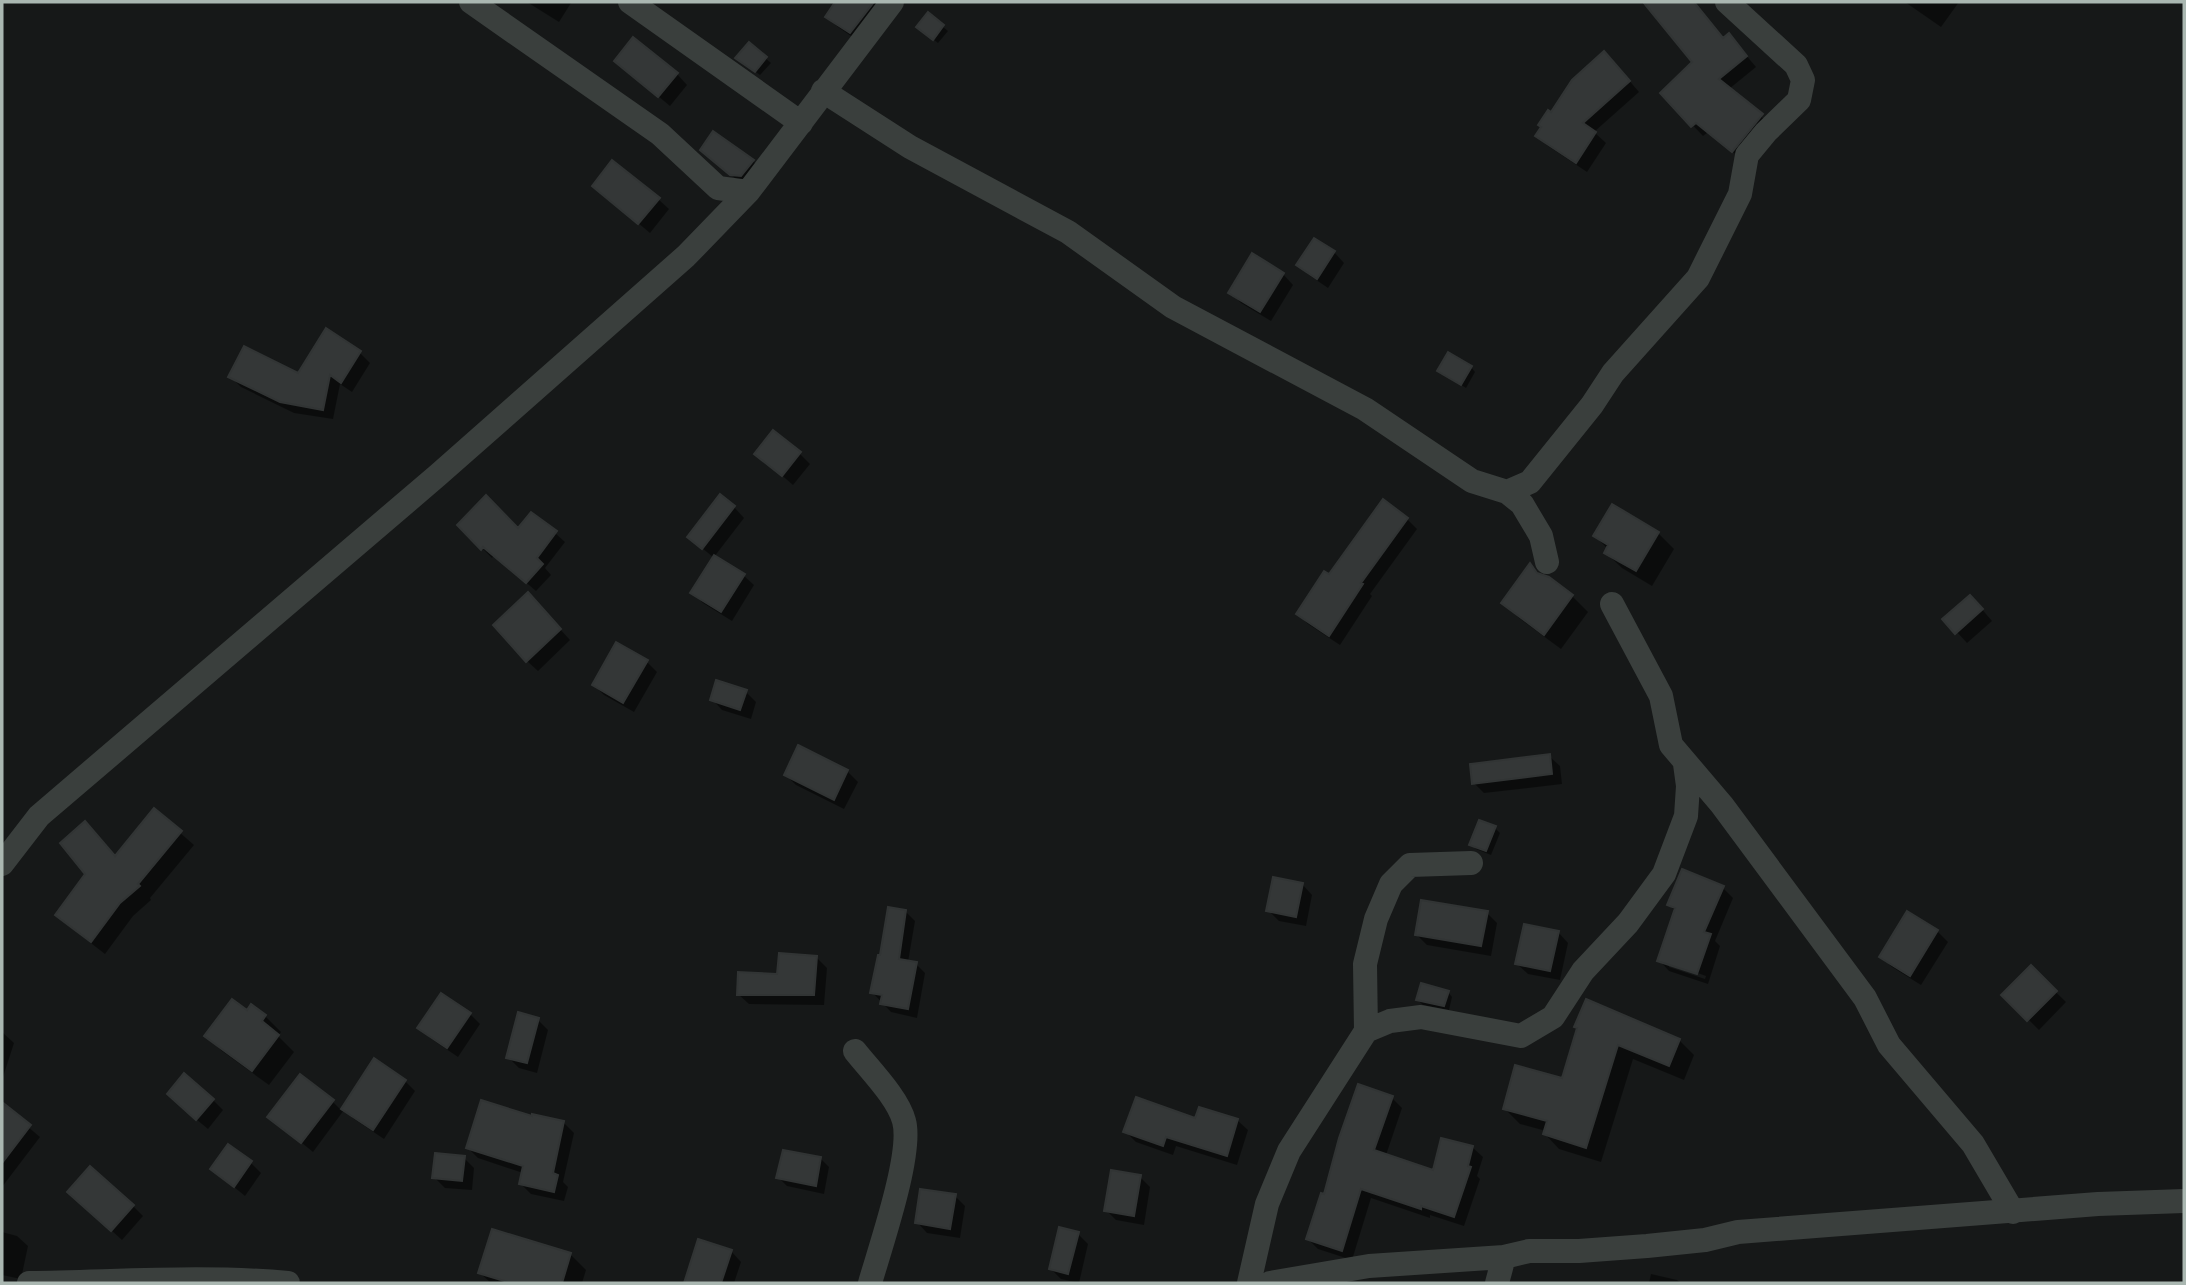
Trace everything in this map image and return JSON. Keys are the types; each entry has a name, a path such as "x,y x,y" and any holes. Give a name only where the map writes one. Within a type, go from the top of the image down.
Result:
{"street":[{"path":"471,2 660,134 718,188 748,192"},
{"path":"630,2 801,123"},
{"path":"2,864 38,816 438,475 686,256 748,192 892,2"},
{"path":"1507,492 1530,482 1592,405 1613,373 1698,278 1740,194 1747,155 1799,100 1804,80 1796,65 1727,2"},
{"path":"822,91 910,147 1068,232 1173,306 1365,409 1472,481 1507,492 1522,504 1541,536 1547,562"},
{"path":"718,188 719,222"},
{"path":"1612,604 1661,696 1671,746 1722,805 1864,998 1889,1045 1973,1144 2013,1212"},
{"path":"1366,1031 1390,1021 1421,1017 1521,1036 1553,1017 1583,971 1628,923 1664,874 1686,816 1688,786 1685,764"},
{"path":"1249,1283 1267,1204 1289,1152 1366,1031 1364,964 1376,919 1391,884 1410,865 1471,863"},
{"path":"855,1051 887,1090 905,1121 905,1145 900,1174 870,1283"},
{"path":"1270,1283 1369,1266 1504,1257 1529,1251 1579,1251 1647,1246 1705,1240 1738,1233 2098,1204 2184,1201"},
{"path":"1497,1283 1504,1257"},
{"path":"29,1283 211,1280 288,1283"}],"building":[{"path":"835,2 874,2 850,33 825,17"},
{"path":"1643,2 1694,2 1723,38 1729,33 1747,56 1719,79 1763,114 1732,152 1696,123 1691,127 1660,93 1692,62"},
{"path":"928,12 944,25 933,40 916,27"},
{"path":"633,37 678,73 658,97 614,61"},
{"path":"749,42 767,57 755,72 735,58"},
{"path":"1604,51 1630,81 1583,123 1596,132 1576,163 1535,136 1541,127 1538,125 1548,110 1551,112 1572,80"},
{"path":"713,131 754,160 741,176 730,175 700,150"},
{"path":"612,160 660,198 638,224 592,186"},
{"path":"1314,238 1335,251 1317,279 1296,265"},
{"path":"1252,253 1284,273 1260,312 1228,293"},
{"path":"326,328 361,351 341,383 330,375 323,410 280,402 228,377 244,346 298,373"},
{"path":"1448,352 1472,366 1461,385 1437,371"},
{"path":"773,430 801,452 782,476 754,454"},
{"path":"720,494 735,506 702,549 687,537"},
{"path":"486,495 518,528 531,512 557,531 537,558 543,564 526,583 483,547 481,550 457,525"},
{"path":"1383,499 1408,518 1361,583 1363,584 1329,636 1296,614 1324,571 1329,574"},
{"path":"1612,504 1659,532 1636,571 1604,553 1608,545 1593,536"},
{"path":"714,555 745,574 721,612 690,593"},
{"path":"1530,563 1537,573 1549,577 1573,595 1544,635 1501,603"},
{"path":"528,592 561,629 526,662 493,625"},
{"path":"1970,595 1983,609 1955,634 1942,619"},
{"path":"616,642 648,660 623,703 592,685"},
{"path":"716,680 747,690 740,710 710,700"},
{"path":"798,745 848,770 834,800 784,775"},
{"path":"1550,754 1552,774 1472,784 1470,764"},
{"path":"154,808 182,831 138,884 140,886 120,903 91,942 55,915 85,874 60,843 85,821 115,856"},
{"path":"1479,820 1496,826 1486,851 1469,845"},
{"path":"1682,869 1724,886 1704,932 1711,934 1697,974 1657,961 1675,908 1667,905"},
{"path":"1273,877 1303,883 1296,917 1266,911"},
{"path":"1421,900 1488,911 1481,946 1415,935"},
{"path":"888,907 906,910 899,959 917,962 908,1009 880,1004 882,995 870,993"},
{"path":"1907,911 1938,930 1910,976 1879,957"},
{"path":"1524,924 1559,931 1550,971 1515,964"},
{"path":"779,953 817,956 814,995 737,995 738,972 777,974"},
{"path":"2031,965 2057,991 2027,1021 2001,995"},
{"path":"1421,983 1449,991 1444,1006 1416,1000"},
{"path":"441,993 471,1013 447,1048 417,1028"},
{"path":"232,999 247,1010 251,1004 266,1015 262,1021 279,1035 252,1071 204,1036"},
{"path":"1586,999 1680,1039 1669,1066 1618,1045 1586,1148 1543,1134 1547,1121 1503,1109 1515,1065 1562,1078 1577,1028 1574,1027"},
{"path":"518,1012 539,1018 527,1063 506,1058"},
{"path":"374,1058 406,1080 373,1130 341,1109"},
{"path":"184,1073 214,1099 196,1120 167,1094"},
{"path":"300,1074 334,1100 301,1143 267,1117"},
{"path":"1358,1084 1393,1096 1374,1150 1433,1170 1441,1138 1473,1146 1468,1166 1471,1167 1454,1217 1361,1189 1342,1251 1306,1239 1321,1193 1324,1194 1339,1138"},
{"path":"1136,1097 1195,1118 1199,1107 1238,1119 1227,1156 1166,1137 1163,1146 1123,1132"},
{"path":"481,1100 532,1116 564,1121 553,1173 558,1175 554,1192 519,1184 523,1166 466,1148"},
{"path":"2,1102 31,1125 2,1163"},
{"path":"228,1144 252,1161 234,1187 210,1169"},
{"path":"783,1150 821,1157 816,1186 776,1178"},
{"path":"435,1153 465,1156 462,1181 432,1178"},
{"path":"90,1166 134,1205 111,1231 67,1192"},
{"path":"1111,1170 1141,1175 1134,1216 1104,1211"},
{"path":"920,1189 956,1194 950,1229 915,1223"},
{"path":"1059,1227 1079,1232 1068,1274 1049,1269"},
{"path":"492,1229 571,1253 562,1283 511,1283 478,1273"},
{"path":"698,1239 732,1250 721,1283 684,1283"}]}
